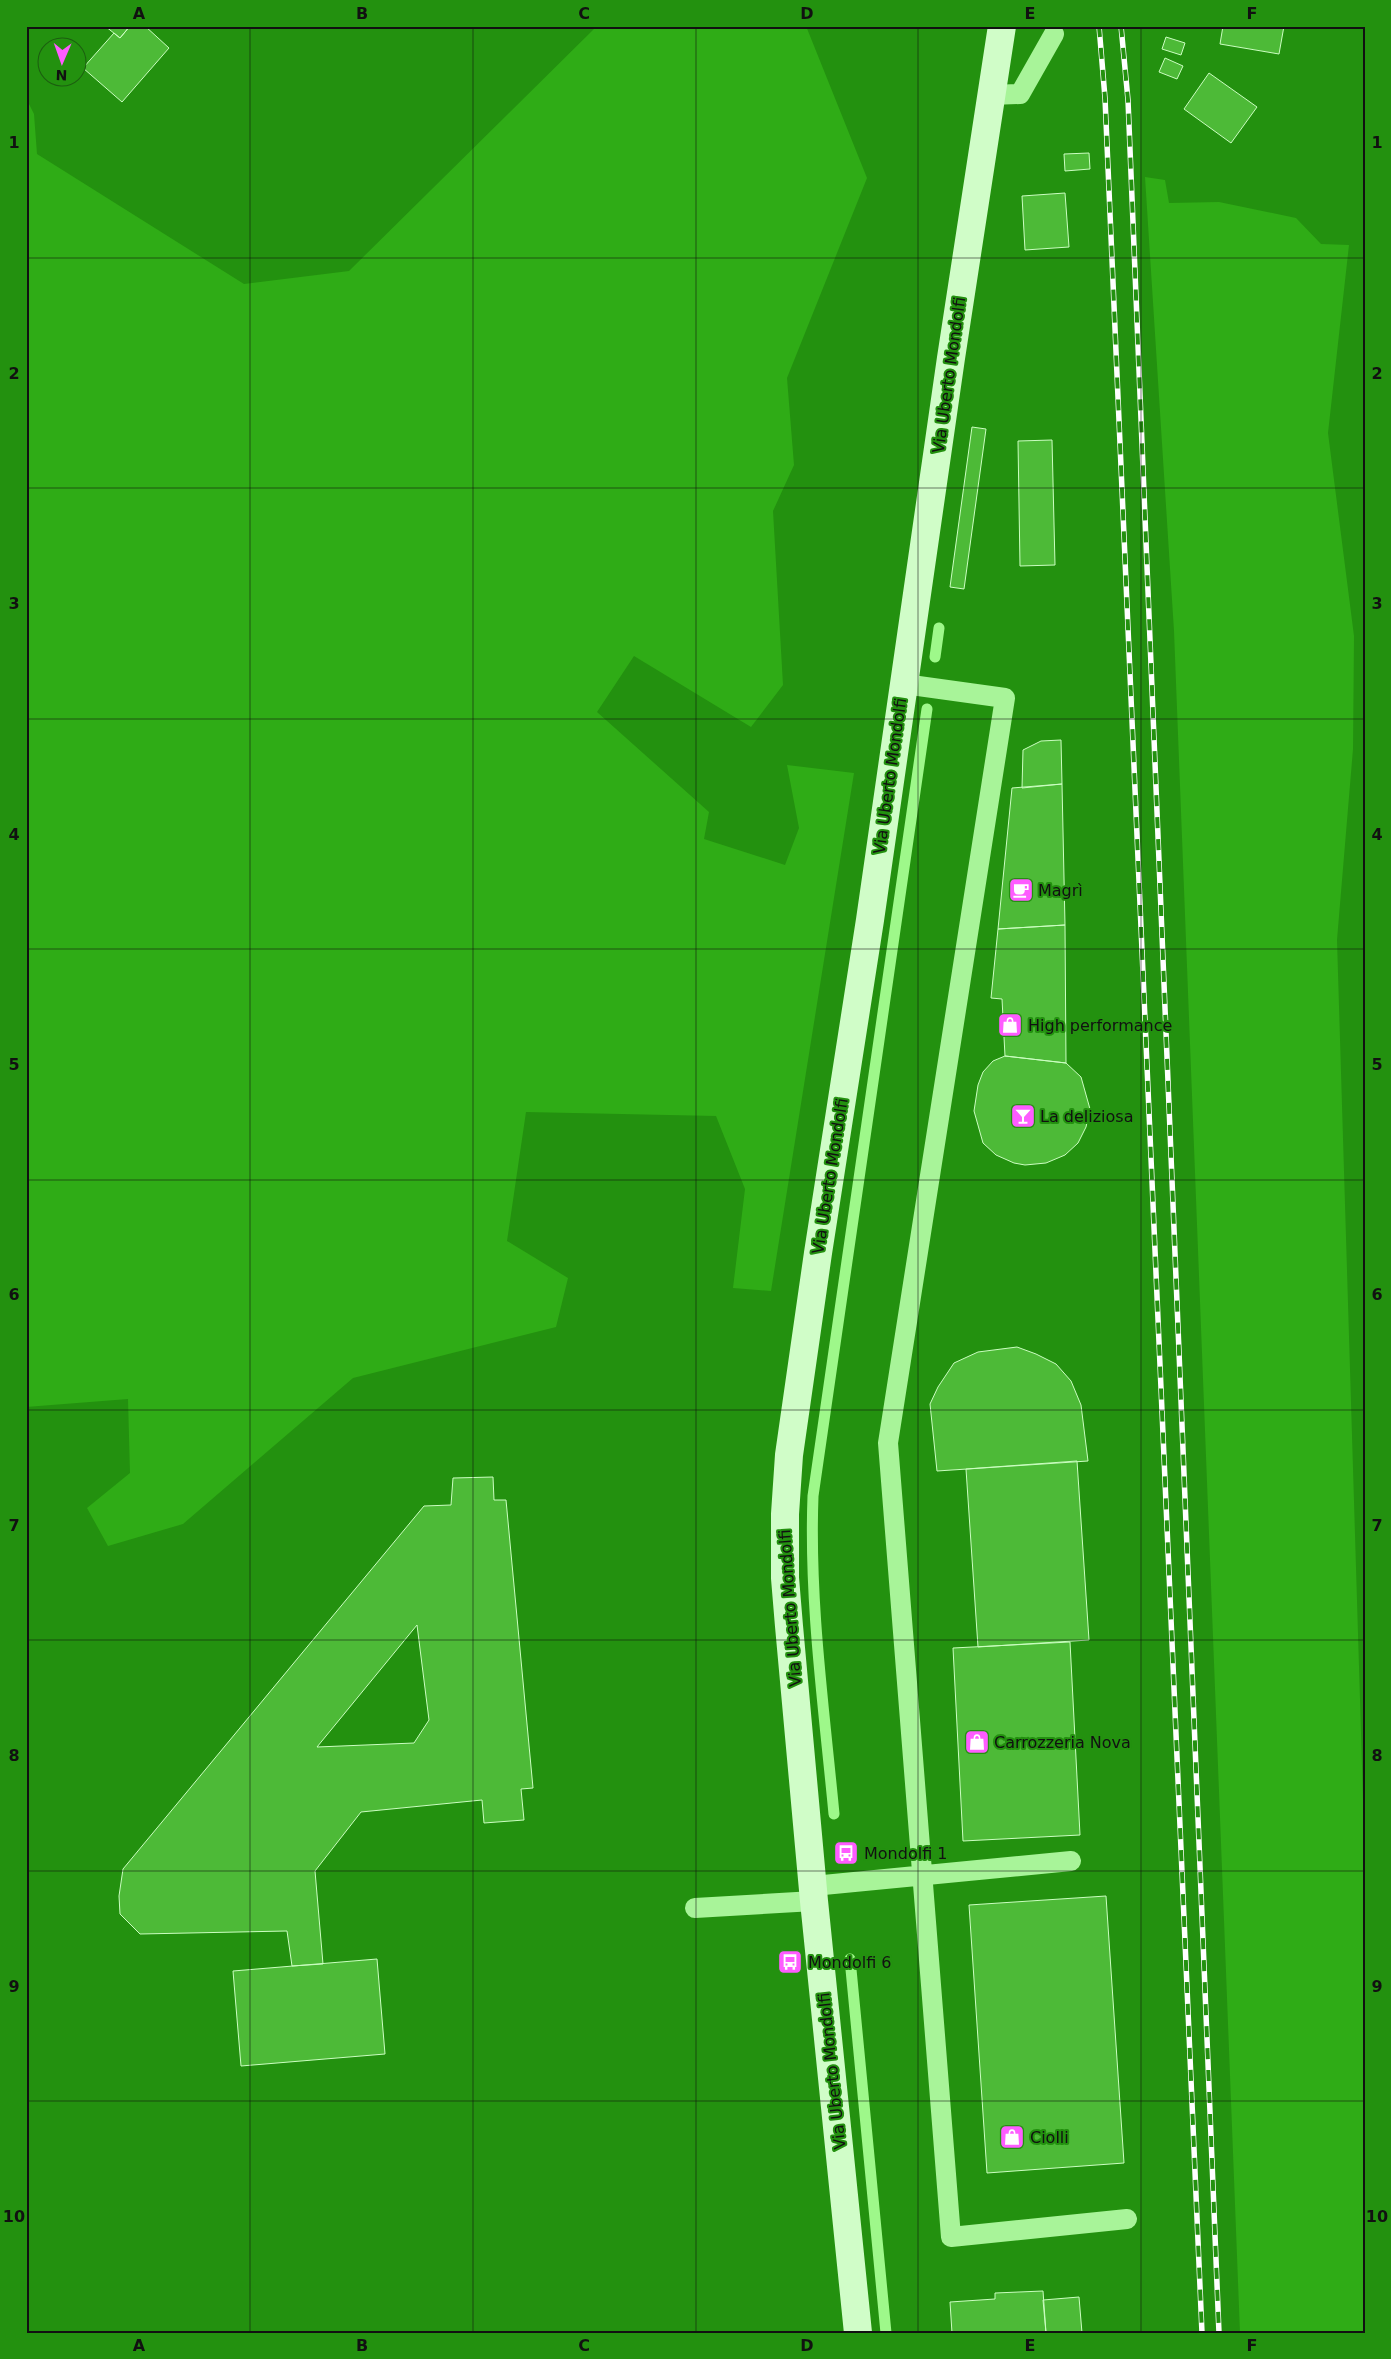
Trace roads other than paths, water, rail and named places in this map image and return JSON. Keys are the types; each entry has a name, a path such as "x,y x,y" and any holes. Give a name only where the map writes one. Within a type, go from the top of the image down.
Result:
{"main road":[{"name":"Via Uberto Mondolfi","path":"858,2333 787,1607 785,1514 789,1455 814,1282 870,920 990,95 1002,26"}],"lane":[{"path":"990,95 1020,94 1054,34"},
{"path":"904,684 1005,698 888,1443 951,2237 1127,2218"},
{"path":"695,1908 814,1894 923,1875 1071,1861"}],"waterway":[{"path":"935,657 939,628"},
{"path":"834,1814 815,1615 812,1536 813,1496 927,709"},
{"path":"850,1959 886,2333"}],"railway":[{"path":"1099,26 1105,98 1202,2333"},
{"path":"1121,26 1128,100 1219,2333"}],"place":[{"name":"Magrì","path":"1021,890"},
{"name":"High performance","path":"1010,1025"},
{"name":"La deliziosa","path":"1023,1116"},
{"name":"Carrozzeria Nova","path":"977,1742"},
{"name":"Mondolfi 1","path":"846,1853"},
{"name":"Mondolfi 6","path":"790,1962"},
{"name":"Ciolli","path":"1012,2137"}]}
